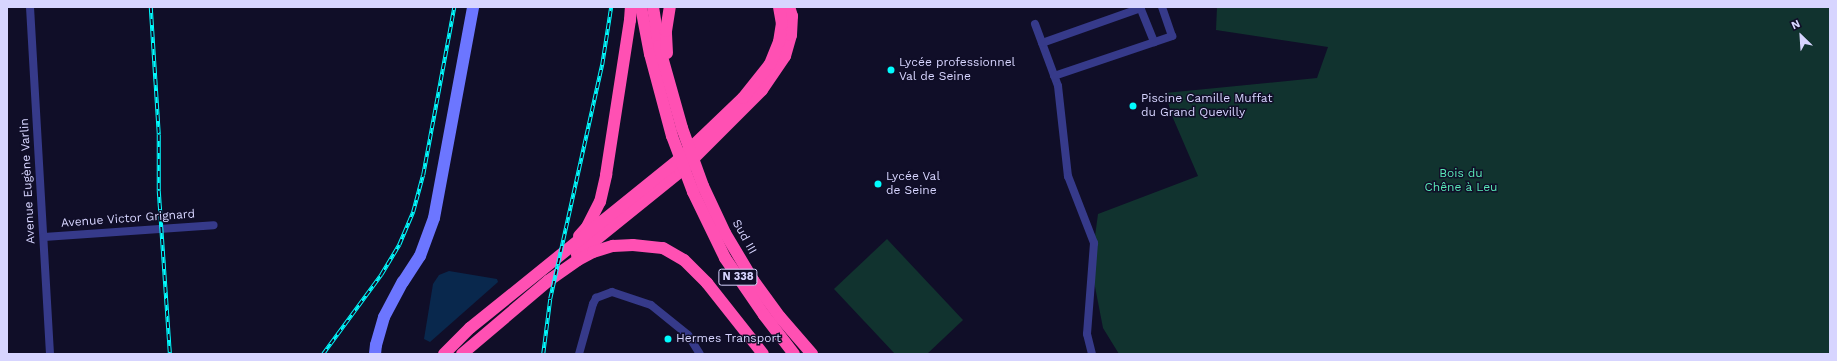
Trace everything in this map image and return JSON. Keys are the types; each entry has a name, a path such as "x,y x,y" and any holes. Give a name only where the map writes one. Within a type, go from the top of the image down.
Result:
{"highway":[{"path":"551,264 587,227 600,202 608,167 631,7"},
{"name":"N 338","path":"642,7 650,54 672,136 698,189"},
{"name":"N 338","path":"653,7 659,46 698,189"},
{"path":"670,7 666,31 670,84"},
{"path":"444,354 470,328 677,161 743,98 770,64 779,42 782,24 779,7"},
{"path":"548,281 564,264 680,172 762,90 785,56 791,35 792,16 788,7"},
{"name":"Sud III","path":"698,189 725,258 764,315 794,354"},
{"name":"Sud III","path":"698,189 753,280 780,317 812,354"},
{"path":"462,354 548,281 578,260 593,252 613,246 633,245 664,248 684,260 707,283 763,354"}],"street":[{"name":"Avenue Eugène Varlin","path":"30,7 50,354"},
{"path":"376,354 380,329 384,316 402,282 420,256 431,229 437,206 473,7"},
{"path":"1054,76 1172,36 1162,7"},
{"path":"1042,43 1141,8 1154,42"},
{"path":"1035,24 1058,86 1068,176 1094,244 1087,334 1092,354"},
{"name":"Avenue Victor Grignard","path":"44,236 214,224"},
{"path":"579,354 592,304 596,298 612,292 651,305 688,335 700,354"},
{"path":"380,329 384,354"}],"green space":[{"name":"Bois du Chêne à Leu","path":"1217,7 1830,7 1830,354 1119,354 1103,328 1091,266 1098,214 1198,176 1173,118 1165,93 1317,78 1328,47 1216,30"},
{"path":"887,239 963,320 927,354 895,354 834,289"}],"water":[{"path":"449,271 497,279 498,282 430,342 424,339 433,284 439,275"}],"railway":[{"path":"151,7 159,135 159,191 170,354"},
{"path":"323,354 381,275 399,245 413,212 423,175 454,7"},
{"path":"543,354 550,299 602,65 611,7"}],"place":[{"name":"Lycée professionnel Val de Seine","path":"891,70"},
{"name":"Piscine Camille Muffat du Grand Quevilly","path":"1133,106"},
{"name":"Lycée Val de Seine","path":"878,184"},
{"name":"Hermes Transport","path":"668,339"}]}
